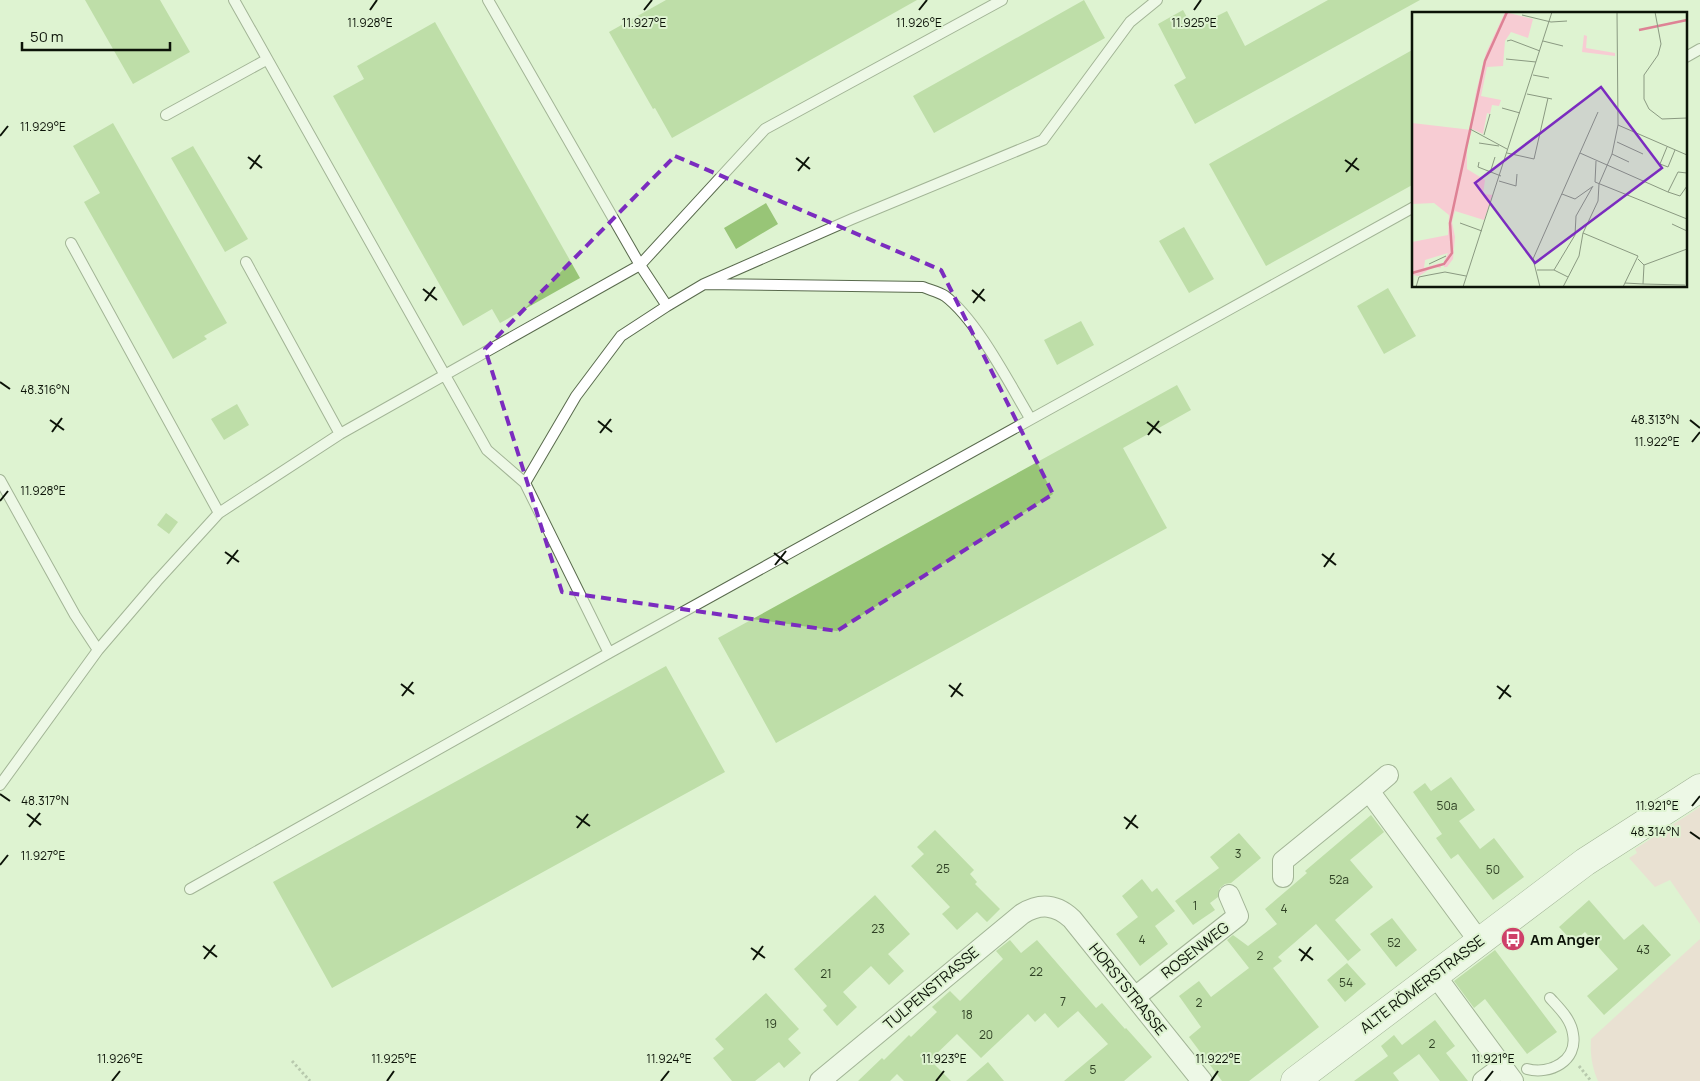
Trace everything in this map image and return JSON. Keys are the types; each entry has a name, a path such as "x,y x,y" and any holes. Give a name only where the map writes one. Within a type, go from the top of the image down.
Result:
{"main road":[{"name":"ALTE RÖMERSTRASSE","path":"1295,1081 1585,862 1700,788"}],"street":[{"path":"1283,877 1283,861 1388,775"},
{"path":"1369,791 1480,941"},
{"name":"ROSENWEG","path":"1135,997 1238,916 1229,895"},
{"name":"TULPENSTRASSE","path":"820,1081 1022,914 1039,906 1048,906"},
{"name":"HORSTSTRASSE","path":"1048,906 1057,908 1072,919 1202,1081"},
{"path":"1435,975 1514,1072 1483,1081"}],"lane":[{"path":"234,0 266,60 487,450 525,483 609,653"},
{"path":"488,0 640,265 667,306"},
{"path":"0,786 98,650 157,580 219,513 340,434 640,265 765,129 1002,0"},
{"path":"525,483 576,396 620,336 704,284 852,219 1043,140 1130,22 1157,0"},
{"path":"1688,56 1700,49"},
{"path":"166,115 266,60"},
{"path":"190,889 1030,418 1412,208"},
{"path":"70,243 219,513"},
{"path":"246,262 340,434"},
{"path":"704,284 923,287 944,295 960,310 980,336 1030,418"},
{"path":"0,480 75,615 98,650"},
{"path":"1514,1072 1551,1070 1561,1064 1570,1053 1574,1044 1573,1032 1569,1022 1550,998"}],"path":[{"path":"292,1060 310,1081"}],"highlighted area":[{"path":"675,156 941,270 1053,494 837,631 562,592 485,349"}],"shaded area":[{"path":"1700,807 1700,924 1670,880 1655,887 1629,858 1637,853 1635,849"},
{"path":"1700,939 1700,1081 1598,1081 1592,1060 1591,1039"}],"building":[{"path":"85,0 160,0 190,52 133,84"},
{"path":"666,0 917,0 672,138 655,108 653,109 609,32"},
{"path":"1084,0 1105,38 934,133 913,96"},
{"path":"1328,0 1420,0 1195,124 1174,85 1186,78 1158,24 1183,10 1193,28 1227,11 1245,46"},
{"path":"435,22 580,278 500,323 492,309 463,326 333,96 364,79 357,66"},
{"path":"1412,50 1412,185 1266,266 1209,164"},
{"path":"113,123 227,323 204,336 207,339 173,359 84,202 100,193 73,146"},
{"path":"193,146 248,239 225,252 171,158"},
{"path":"766,203 778,224 736,249 724,228"},
{"path":"1184,227 1214,279 1189,293 1159,241"},
{"path":"1388,288 1416,336 1384,354 1357,306"},
{"path":"1081,321 1094,345 1057,365 1044,340"},
{"path":"1177,385 1191,410 1123,448 1167,528 776,743 718,638"},
{"path":"237,404 249,425 224,440 211,419"},
{"path":"166,513 178,522 169,534 157,525"},
{"path":"666,666 725,772 332,988 273,882"},
{"path":"1451,777 1475,810 1459,821 1480,849 1494,838 1524,877 1493,900 1458,854 1451,859 1436,838 1442,834 1413,792 1425,783 1431,791"},
{"path":"1371,815 1384,832 1350,860 1373,887 1335,920 1361,950 1348,961 1316,924 1278,957 1282,961 1273,968 1319,1027 1249,1081 1222,1081 1189,1037 1201,1027 1179,996 1199,981 1211,997 1249,968 1227,940 1233,935 1248,946 1277,924 1265,909 1307,873 1305,871"},
{"path":"935,830 974,870 970,874 977,882 975,884 1000,909 987,922 977,912 957,930 942,914 950,907 911,866 924,854 917,847"},
{"path":"1239,833 1261,858 1231,883 1225,884 1220,888 1218,897 1210,903 1215,910 1193,925 1175,901 1219,868 1210,857"},
{"path":"1142,879 1152,892 1157,888 1175,911 1155,926 1168,944 1140,966 1116,934 1138,917 1122,896"},
{"path":"875,895 910,934 888,954 904,971 889,985 871,966 843,992 857,1007 837,1026 823,1010 827,1006 794,969"},
{"path":"1589,900 1624,940 1643,924 1671,955 1604,1015 1587,996 1618,969 1585,932 1573,942 1559,927"},
{"path":"1392,918 1417,950 1396,967 1370,934"},
{"path":"1010,940 1021,953 1037,940 1096,1008 1102,1003 1152,1057 1124,1081 1064,1081 1108,1044 1078,1011 1058,1028 1045,1013 1035,1022 1028,1014 981,1058 957,1034 930,1060 951,1081 904,1081 897,1074 890,1081 858,1081 882,1058 884,1060 909,1035 911,1037 937,1012 932,1007 950,991 960,1001 1003,959 996,951"},
{"path":"1495,950 1557,1032 1527,1054 1485,999 1474,1008 1454,981"},
{"path":"1347,963 1366,984 1345,1002 1327,980"},
{"path":"766,993 799,1029 788,1039 801,1053 784,1068 779,1062 755,1081 732,1081 713,1058 724,1049 715,1039"},
{"path":"1435,1020 1455,1046 1446,1053 1468,1081 1440,1081 1419,1054 1393,1073 1399,1081 1354,1081 1388,1056 1381,1046 1394,1035 1402,1045"},
{"path":"988,1062 1004,1081 966,1081"}],"place":[{"name":"Am Anger","path":"1513,939"}]}
